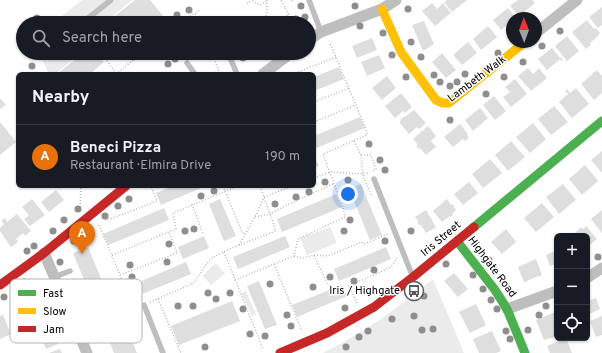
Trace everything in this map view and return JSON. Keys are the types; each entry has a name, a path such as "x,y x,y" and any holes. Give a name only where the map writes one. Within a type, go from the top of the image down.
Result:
{"street":[{"path":"316,35 321,32 382,9 396,0"},
{"path":"542,28 577,0"},
{"name":"Lambeth Walk","path":"382,9 401,52 436,100 443,104 449,103 518,48"},
{"path":"266,72 282,60"},
{"name":"Iris Street","path":"280,353 327,333 374,307 457,241 602,120"},
{"path":"0,285 44,253 124,188"},
{"name":"Highgate Road","path":"457,241 508,309 524,353"},
{"path":"44,253 54,277"},
{"path":"590,276 602,268"},
{"path":"508,309 554,292"}],"lane":[{"path":"91,16 111,0"},
{"path":"309,0 315,16"},
{"path":"316,19 321,32"},
{"path":"231,60 236,72"},
{"path":"187,64 193,72"},
{"path":"374,179 413,277"},
{"path":"84,220 90,235 90,240"},
{"path":"54,277 70,271"},
{"path":"144,304 164,353"}],"path":[{"path":"247,4 253,0 260,5 267,1 266,16"},
{"path":"281,0 289,15 285,16"},
{"path":"190,16 200,10"},
{"path":"195,12 196,16"},
{"path":"294,256 298,238 345,217 330,172 322,154 367,135 356,104 330,43"},
{"path":"298,72 337,57"},
{"path":"106,60 115,72"},
{"path":"118,72 133,60"},
{"path":"215,60 219,72"},
{"path":"316,101 349,88"},
{"path":"316,121 356,104"},
{"path":"354,141 361,155 365,180 374,179"},
{"path":"316,177 330,172 363,174 370,173 376,169 371,155 361,155"},
{"path":"254,217 270,214 333,184"},
{"path":"82,188 80,213 84,220"},
{"path":"104,220 110,220 157,201 152,188"},
{"path":"224,188 242,232 245,234"},
{"path":"112,255 176,229 173,212 233,188"},
{"path":"144,304 194,283 210,259 239,245 276,231 261,188"},
{"path":"239,245 264,197 288,188"},
{"path":"192,204 203,234"},
{"path":"97,221 121,279"},
{"path":"120,276 177,252 169,232"},
{"path":"235,280 294,256 303,258 328,256 362,242 364,244 388,234"},
{"path":"223,252 263,349"},
{"path":"357,303 349,286 391,267 398,257 404,254"},
{"path":"314,256 328,285"},
{"path":"274,264 303,332"},
{"path":"158,299 181,353"}],"shaded area":[{"path":"82,0 132,0 113,16 62,16"},
{"path":"42,60 72,60 57,72 48,72"},
{"path":"330,227 337,243 307,255 300,238"},
{"path":"216,263 225,274 211,285 203,276"},
{"path":"433,279 464,353 323,353 353,337 380,319"},
{"path":"246,291 256,314 252,316 241,293"}],"building":[{"path":"135,0 150,0 163,16 115,16"},
{"path":"447,0 467,0 452,12 444,2"},
{"path":"518,0 532,0 535,3 524,12 515,12 510,6"},
{"path":"432,3 437,9 443,3 451,13 435,26 422,11"},
{"path":"602,7 602,25 598,28 589,17"},
{"path":"508,8 511,12 506,12 506,26 501,30 493,20"},
{"path":"587,20 594,29 596,28 600,33 586,49 572,32"},
{"path":"424,21 434,44 423,51 412,25"},
{"path":"488,26 497,37 481,50 473,39"},
{"path":"567,36 579,51 567,61 555,46"},
{"path":"372,38 377,50 357,58 352,46"},
{"path":"468,42 477,53 462,65 453,55"},
{"path":"552,48 563,60 561,61 560,59 547,70 538,59"},
{"path":"442,53 456,70 446,78 432,62"},
{"path":"379,55 385,68 367,76 361,62"},
{"path":"74,60 102,60 104,62 92,72 59,72"},
{"path":"339,67 344,79 316,90 316,76"},
{"path":"528,68 533,74 539,68 547,78 531,91 518,76"},
{"path":"597,70 602,76 602,93 594,100 581,84"},
{"path":"387,76 396,88 382,100 372,88"},
{"path":"515,79 527,94 511,107 503,97 510,92 505,87"},
{"path":"576,88 589,104 572,118 559,102 568,94 565,91 567,89 570,93"},
{"path":"401,93 412,107 405,113 403,111 395,118 385,106"},
{"path":"494,96 506,111 495,120 483,105"},
{"path":"0,98 6,105 0,109"},
{"path":"554,106 568,122 551,135 538,119"},
{"path":"480,108 488,118 473,131 465,120"},
{"path":"414,110 426,123 419,129 417,127 409,134 399,122"},
{"path":"360,117 365,128 316,148 316,135"},
{"path":"0,122 16,142 0,155"},
{"path":"533,123 546,139 530,153 516,137"},
{"path":"460,124 468,134 467,135 469,138 465,141 463,139 453,147 444,137"},
{"path":"428,126 436,136 431,141 436,147 426,155 416,146 418,145 413,139"},
{"path":"511,141 525,157 508,171 495,155"},
{"path":"602,151 602,173 591,160"},
{"path":"316,159 319,166 316,167"},
{"path":"490,159 502,173 483,188 472,174"},
{"path":"585,165 598,181 582,195 569,179"},
{"path":"469,182 478,193 463,205 454,194"},
{"path":"361,184 382,235 370,240 349,189"},
{"path":"563,184 576,200 559,214 546,197"},
{"path":"168,188 201,188 161,205 156,193"},
{"path":"56,190 64,200 49,212 41,202"},
{"path":"336,194 342,207 282,232 277,219"},
{"path":"32,199 45,215 30,226 24,219 29,215 22,207"},
{"path":"220,199 236,236 224,241 209,204"},
{"path":"447,199 456,210 452,214 453,215 442,222 433,211"},
{"path":"542,203 554,217 536,232 524,218"},
{"path":"164,208 169,220 108,245 103,234"},
{"path":"426,210 436,227 426,233 421,225 417,223 419,222 415,217"},
{"path":"602,210 602,233 591,219"},
{"path":"17,214 31,231 25,236 23,233 16,239 18,242 11,247 0,231 0,228 4,224 1,221 5,218 7,222"},
{"path":"586,226 597,239 590,245 590,233 575,233 581,227 583,229"},
{"path":"506,229 516,242 502,254 491,242"},
{"path":"204,236 209,248 183,259 178,247"},
{"path":"285,236 290,247 238,269 233,257"},
{"path":"88,247 101,279 84,279 73,253"},
{"path":"386,247 391,259 339,281 334,269"},
{"path":"554,251 554,264 550,266 546,255"},
{"path":"536,259 542,275 524,282 518,267"},
{"path":"186,262 191,274 142,294 142,281"},
{"path":"454,273 468,289 458,297 444,281"},
{"path":"259,281 277,325 265,329 247,286"},
{"path":"342,285 347,296 297,317 292,305"},
{"path":"596,298 600,309 590,314 590,300"},
{"path":"232,301 240,321 179,345 171,326"},
{"path":"476,304 486,325 470,333 459,312"},
{"path":"554,312 554,337 544,340 536,320"},
{"path":"3,315 10,334 0,339 0,316"},
{"path":"602,316 602,335 596,337 590,321"},
{"path":"492,331 501,351 496,353 479,353 473,339"},
{"path":"559,341 567,341 572,353 550,353 547,346"},
{"path":"43,343 58,343 58,344 46,349"},
{"path":"110,343 133,343 137,353 114,353"},
{"path":"60,349 62,353 49,353"}],"traffic: fast":[{"path":"474,227 602,121"},
{"path":"457,241 495,290 507,309 525,353"}],"traffic: slow":[{"path":"382,9 401,52 436,100 443,103 449,103 518,48"}],"traffic: jam":[{"path":"0,285 44,253 124,188"},
{"path":"280,353 327,333 374,307 474,227"}],"place":[{"name":"Beneci Pizza","path":"82,254"},
{"name":"Iris / Highgate","path":"414,291"}]}
